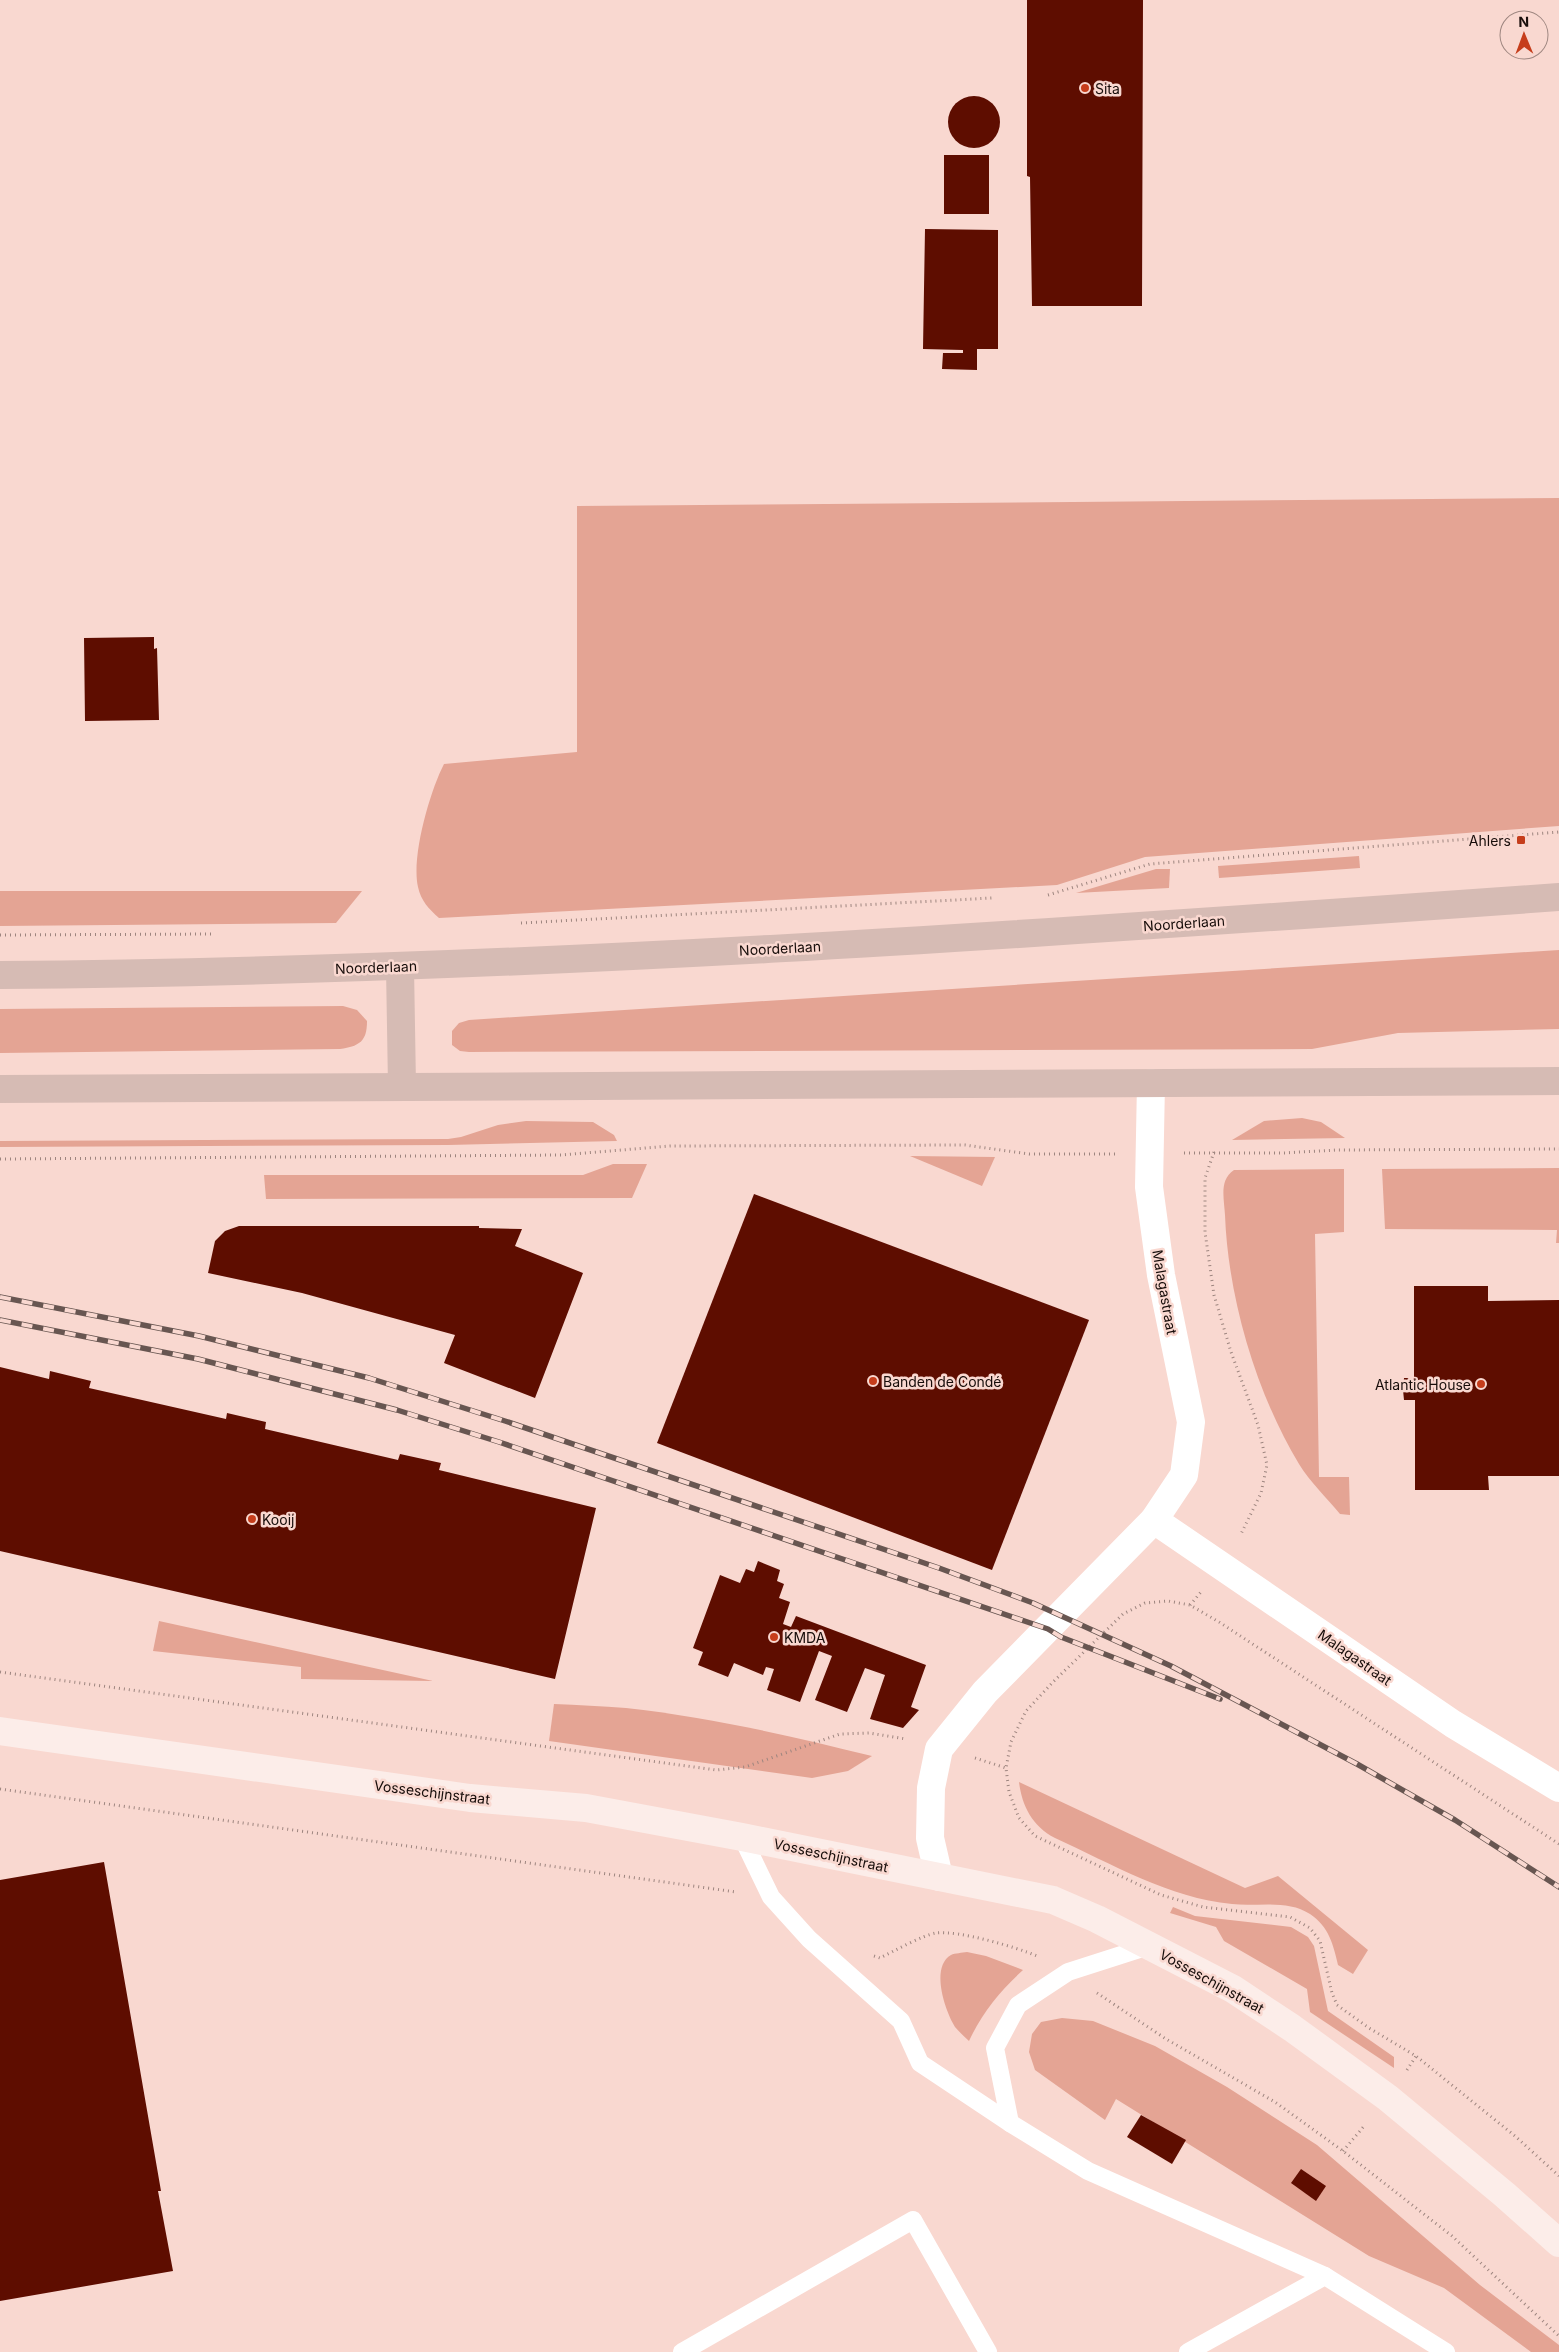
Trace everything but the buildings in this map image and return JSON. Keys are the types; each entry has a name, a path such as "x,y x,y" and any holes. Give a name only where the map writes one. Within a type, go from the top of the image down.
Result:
{"main road":[{"name":"Noorderlaan","path":"0,975 400,967 757,949 1143,926 1559,897"},
{"path":"400,967 402,1086"},
{"path":"0,1089 1559,1081"}],"street":[{"name":"Malagastraat","path":"939,1877 930,1830 931,1788 939,1749 985,1692 1154,1520 1184,1475 1191,1422 1161,1275 1149,1187 1150,1083"},
{"name":"Malagastraat","path":"1154,1520 1452,1724 1559,1788"},
{"name":"Vosseschijnstraat","path":"0,1731 470,1798 586,1808 742,1837 1053,1900 1097,1919 1233,1989 1350,2068 1505,2195 1559,2244"}],"lane":[{"path":"742,1837 771,1896 809,1939 902,2021 920,2063 1010,2124 1088,2171 1326,2276 1446,2352"},
{"path":"1010,2124 995,2048 1018,2006 1068,1972 1149,1946"},
{"path":"682,2352 913,2220 988,2352"},
{"path":"1188,2352 1326,2276"}],"path":[{"path":"1039,896 1049,895 1150,864 1559,832"},
{"path":"513,924 1000,898"},
{"path":"0,935 216,934"},
{"path":"0,1159 562,1155 678,1146 965,1145 1029,1154 1559,1149"},
{"path":"1190,1605 1222,1566 1261,1493 1267,1465 1258,1425 1231,1352 1214,1295 1206,1232 1205,1178 1214,1152"},
{"path":"1559,1844 1227,1627 1190,1605 1168,1601 1145,1603 1123,1614 1052,1682 1026,1711 1011,1742 1006,1768 1009,1792 1019,1818 1035,1836 1161,1895 1203,1907 1290,1917 1310,1928 1320,1941 1332,1993 1337,2005 1369,2028 1416,2056 1514,2136 1559,2176"},
{"path":"0,1672 716,1770 744,1766 840,1734 869,1733 904,1739 939,1749"},
{"path":"0,1789 771,1896"},
{"path":"867,1954 880,1958 935,1933 948,1932 1028,1952 1068,1972 1158,2034 1275,2102 1343,2151 1452,2236 1559,2336"}],"shaded area":[{"path":"1559,498 1559,826 1145,857 1057,885 439,918 426,904 419,892 417,859 419,842 433,790 444,764 577,752 577,506"},
{"path":"1359,856 1360,868 1219,878 1218,866"},
{"path":"1156,869 1170,869 1169,888 1076,893"},
{"path":"0,891 362,891 336,923 0,926"},
{"path":"1559,950 1559,1029 1398,1033 1312,1049 469,1052 460,1051 452,1045 452,1031 459,1023 469,1020"},
{"path":"343,1006 357,1010 367,1021 367,1028 361,1041 353,1046 340,1049 0,1053 0,1009"},
{"path":"1302,1118 1321,1122 1345,1138 1232,1140 1264,1121"},
{"path":"526,1121 593,1122 614,1135 617,1141 448,1145 0,1147 0,1141 448,1139 461,1137 498,1125"},
{"path":"910,1156 995,1157 982,1186"},
{"path":"613,1164 647,1164 632,1198 266,1199 264,1175 583,1175"},
{"path":"1559,1168 1559,1243 1556,1243 1557,1230 1385,1229 1382,1169"},
{"path":"1344,1169 1344,1232 1315,1234 1319,1477 1349,1477 1350,1515 1340,1514 1303,1471 1284,1436 1257,1376 1238,1311 1227,1246 1223,1196 1226,1179 1234,1170"},
{"path":"159,1621 433,1681 301,1679 301,1667 153,1651"},
{"path":"554,1704 626,1708 688,1716 780,1734 872,1756 848,1771 812,1778 549,1741"},
{"path":"1019,1782 1245,1888 1278,1876 1368,1950 1353,1974 1338,1965 1332,1943 1322,1924 1301,1909 1272,1904 1242,1905 1209,1901 1163,1887 1119,1869 1055,1838 1040,1828 1026,1807"},
{"path":"1173,1907 1195,1916 1291,1927 1308,1937 1314,1946 1328,2011 1394,2057 1394,2068 1310,2012 1307,1989 1224,1941 1216,1927 1170,1913"},
{"path":"967,1952 986,1956 1023,1970 992,2003 969,2041 955,2027 951,2020 941,1990 940,1979 941,1969 951,1955"},
{"path":"1062,2018 1093,2021 1155,2046 1227,2087 1317,2145 1480,2285 1559,2345 1559,2352 1531,2352 1444,2288 1369,2256 1116,2099 1105,2120 1035,2070 1029,2052 1032,2034 1041,2022"}],"railway":[{"path":"0,1297 199,1336 369,1378 505,1421 939,1568 1033,1603 1171,1666 1357,1764 1455,1820 1559,1887"},
{"path":"0,1320 198,1359 397,1410 499,1442 1048,1629 1061,1637 1220,1699"}],"place":[{"name":"Sita","path":"1085,88"},
{"name":"Ahlers","path":"1521,840"},
{"name":"Banden de Condé","path":"873,1381"},
{"name":"Atlantic House","path":"1481,1384"},
{"name":"Kooij","path":"252,1519"},
{"name":"KMDA","path":"774,1637"}]}
